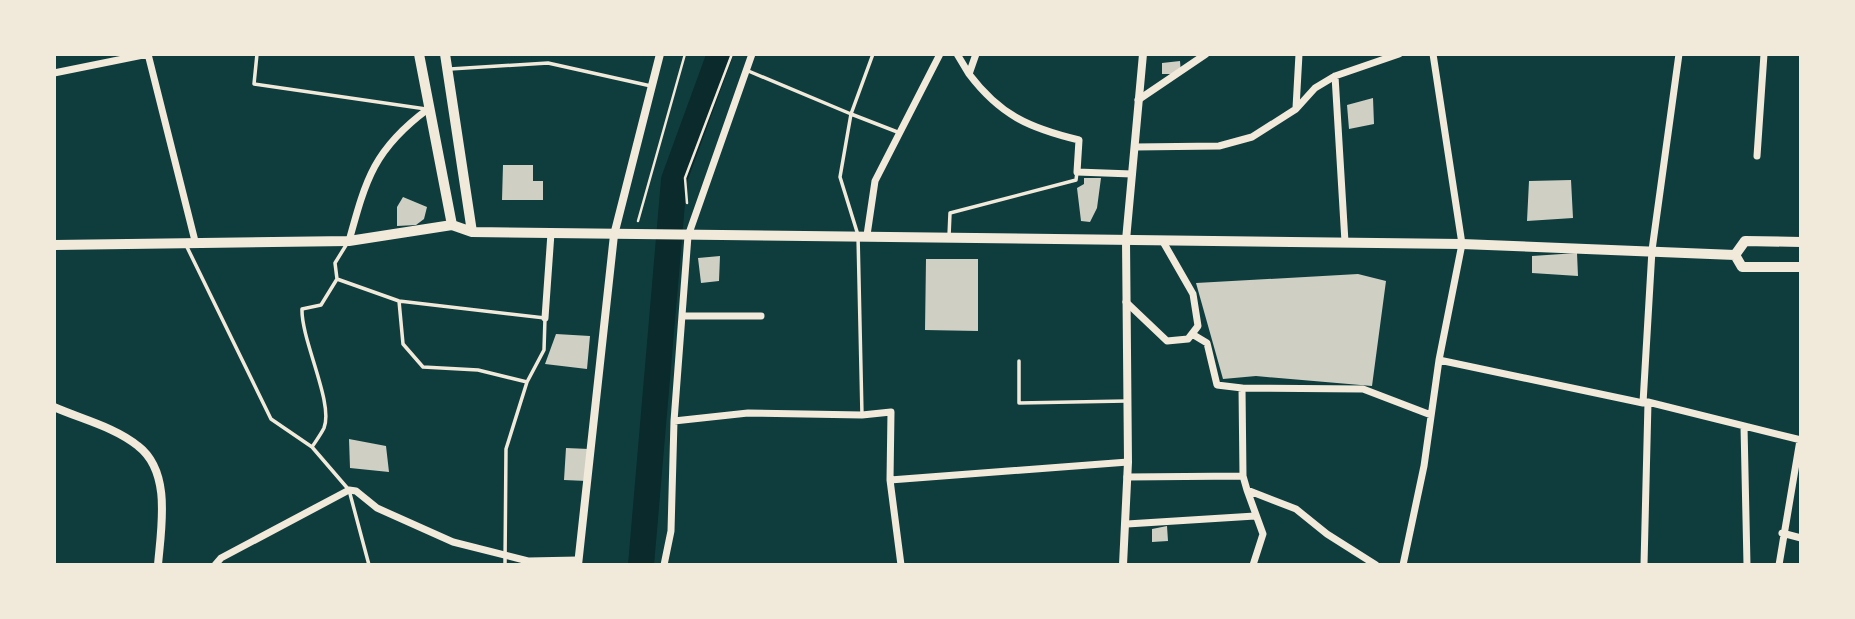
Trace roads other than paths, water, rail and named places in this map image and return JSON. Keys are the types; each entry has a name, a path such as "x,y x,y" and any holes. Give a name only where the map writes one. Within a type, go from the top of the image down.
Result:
{"main road":[{"path":"419,54 452,225"},
{"path":"445,54 472,232"},
{"path":"54,245 349,241 452,225 472,232 1462,244 1735,255"},
{"path":"1735,255 1745,241 1801,242"},
{"path":"1735,255 1742,267 1801,267"}],"street":[{"path":"54,73 148,54 190,242"},
{"path":"215,565 221,558 349,490 356,491 377,508 453,542 528,561 578,562 614,235 660,54"},
{"path":"664,565 671,531 674,421 688,236 752,54"},
{"path":"862,235 875,181 940,54"},
{"path":"957,54 990,102 1026,122 1079,141 1077,173 1132,174"},
{"path":"969,74 976,54"},
{"path":"1123,565 1128,462 1126,240 1143,54"},
{"path":"1138,100 1206,54"},
{"path":"1296,109 1299,54"},
{"path":"1135,147 1219,145 1252,137 1296,109 1315,88 1335,76 1399,54"},
{"path":"1403,565 1424,466 1439,360 1462,244 1433,54"},
{"path":"1644,565 1646,403 1652,250 1679,54"},
{"path":"1758,156 1764,54"},
{"path":"1335,76 1345,242"},
{"path":"349,241 373,164 401,129 428,109"},
{"path":"545,318 551,233"},
{"path":"1126,302 1167,341 1188,339 1198,326 1193,295 1162,240"},
{"path":"683,316 761,316"},
{"path":"1192,334 1207,343 1217,385 1242,388 1363,389 1431,415"},
{"path":"1439,360 1646,403 1800,440 1782,533 1779,565"},
{"path":"1242,388 1243,476 1263,534 1253,565"},
{"path":"54,407 140,446 154,467 163,496 158,565"},
{"path":"674,421 748,413 862,415 891,412 890,480 901,565"},
{"path":"1744,426 1747,565"},
{"path":"890,480 1128,462"},
{"path":"1127,477 1243,476"},
{"path":"1247,490 1296,509 1327,534 1376,565"},
{"path":"1127,524 1255,516"},
{"path":"1782,533 1801,538"}],"lane":[{"path":"257,54 254,84 428,109"},
{"path":"862,415 862,235 840,177 851,114 873,54"},
{"path":"447,69 548,63 651,86"},
{"path":"746,69 900,133"},
{"path":"949,236 950,213 1076,180 1077,173"},
{"path":"312,447 325,426 321,381 302,327 302,309 321,305 337,279 335,263 349,241"},
{"path":"190,242 271,419 312,447 349,490 369,565"},
{"path":"337,279 399,302 545,318 544,350 527,382 506,449 505,565"},
{"path":"399,302 404,344 423,367 478,370 527,382"},
{"path":"1019,361 1019,403 1128,401"}],"waterway":[{"path":"641,565 674,180 720,54"}]}
